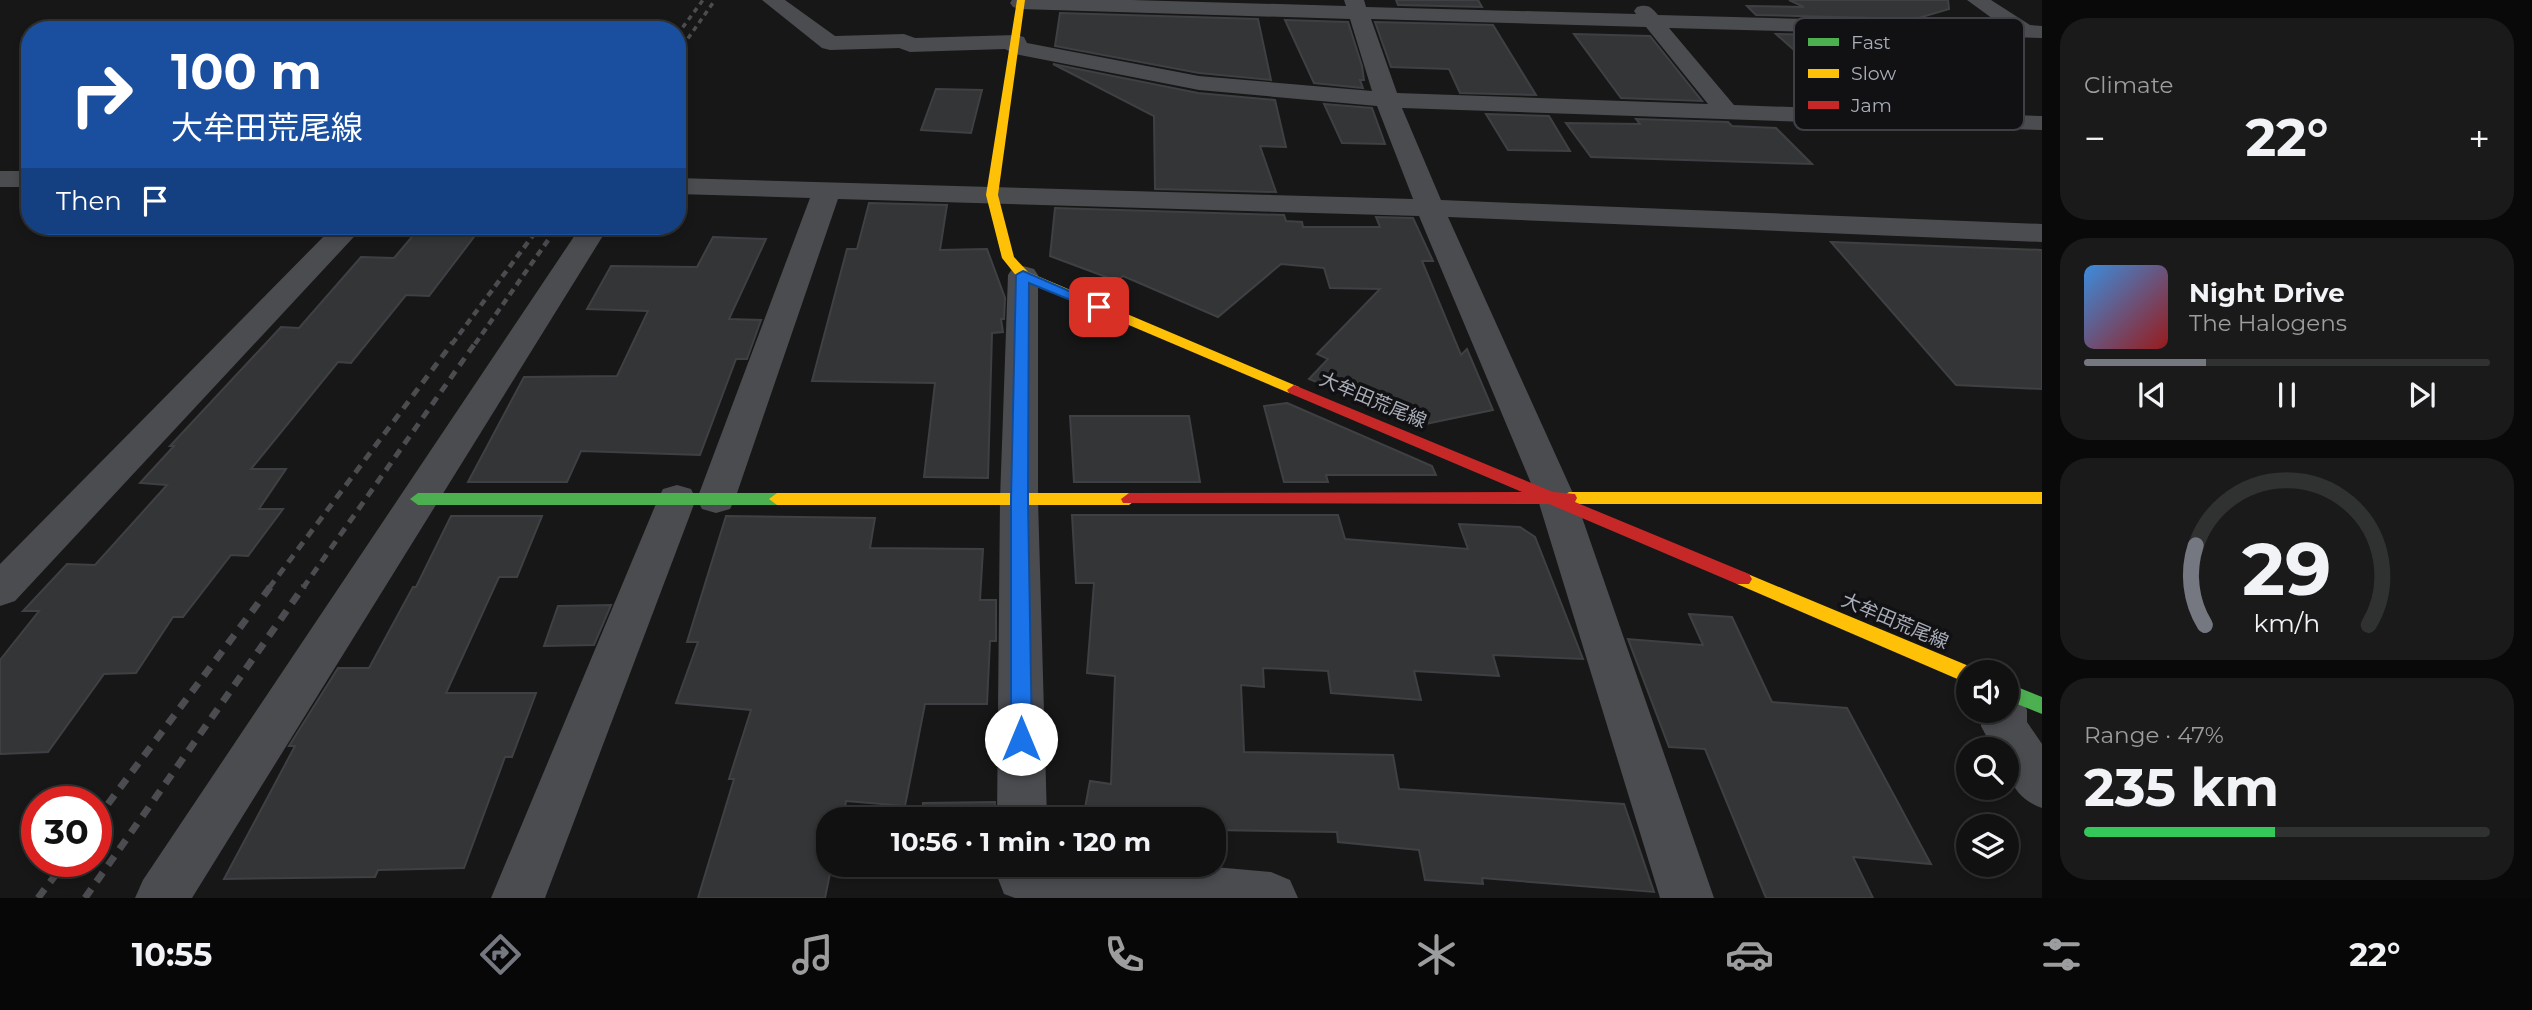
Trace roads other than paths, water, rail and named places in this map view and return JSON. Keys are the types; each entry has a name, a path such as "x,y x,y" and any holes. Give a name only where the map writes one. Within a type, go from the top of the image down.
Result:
{"main road":[{"path":"1020,1 1016,44 992,195 1008,258 1023,275"},
{"name":"大牟田荒尾線","path":"1023,275 1956,669"},
{"path":"418,499 2042,498"},
{"path":"2019,696 2042,706"}],"street":[{"path":"772,0 830,43 904,41 910,45 1016,44 1199,83 1387,100 1794,115"},
{"path":"1634,0 1728,113"},
{"path":"1977,0 2007,18"},
{"path":"1020,1 1357,7 1794,27"},
{"path":"1357,7 1387,100 1430,208 1557,500 1687,898"},
{"path":"2024,121 2042,122"},
{"path":"0,178 21,179"},
{"path":"686,186 1430,208 2042,233"},
{"path":"518,898 697,499 827,190"},
{"path":"0,590 341,235"},
{"path":"162,898 589,235"},
{"path":"1022,807 1019,499 1023,275"},
{"path":"2004,723 2042,786"},
{"path":"1023,879 1270,898"}],"railway":[{"path":"686,23 703,0"},
{"path":"686,41 715,0"},
{"path":"452,344 533,235"},
{"path":"475,344 552,235"},
{"path":"269,588 453,342"},
{"path":"303,588 476,342"},
{"path":"112,799 271,586"},
{"path":"85,898 304,586"},
{"path":"38,898 54,877"}]}
